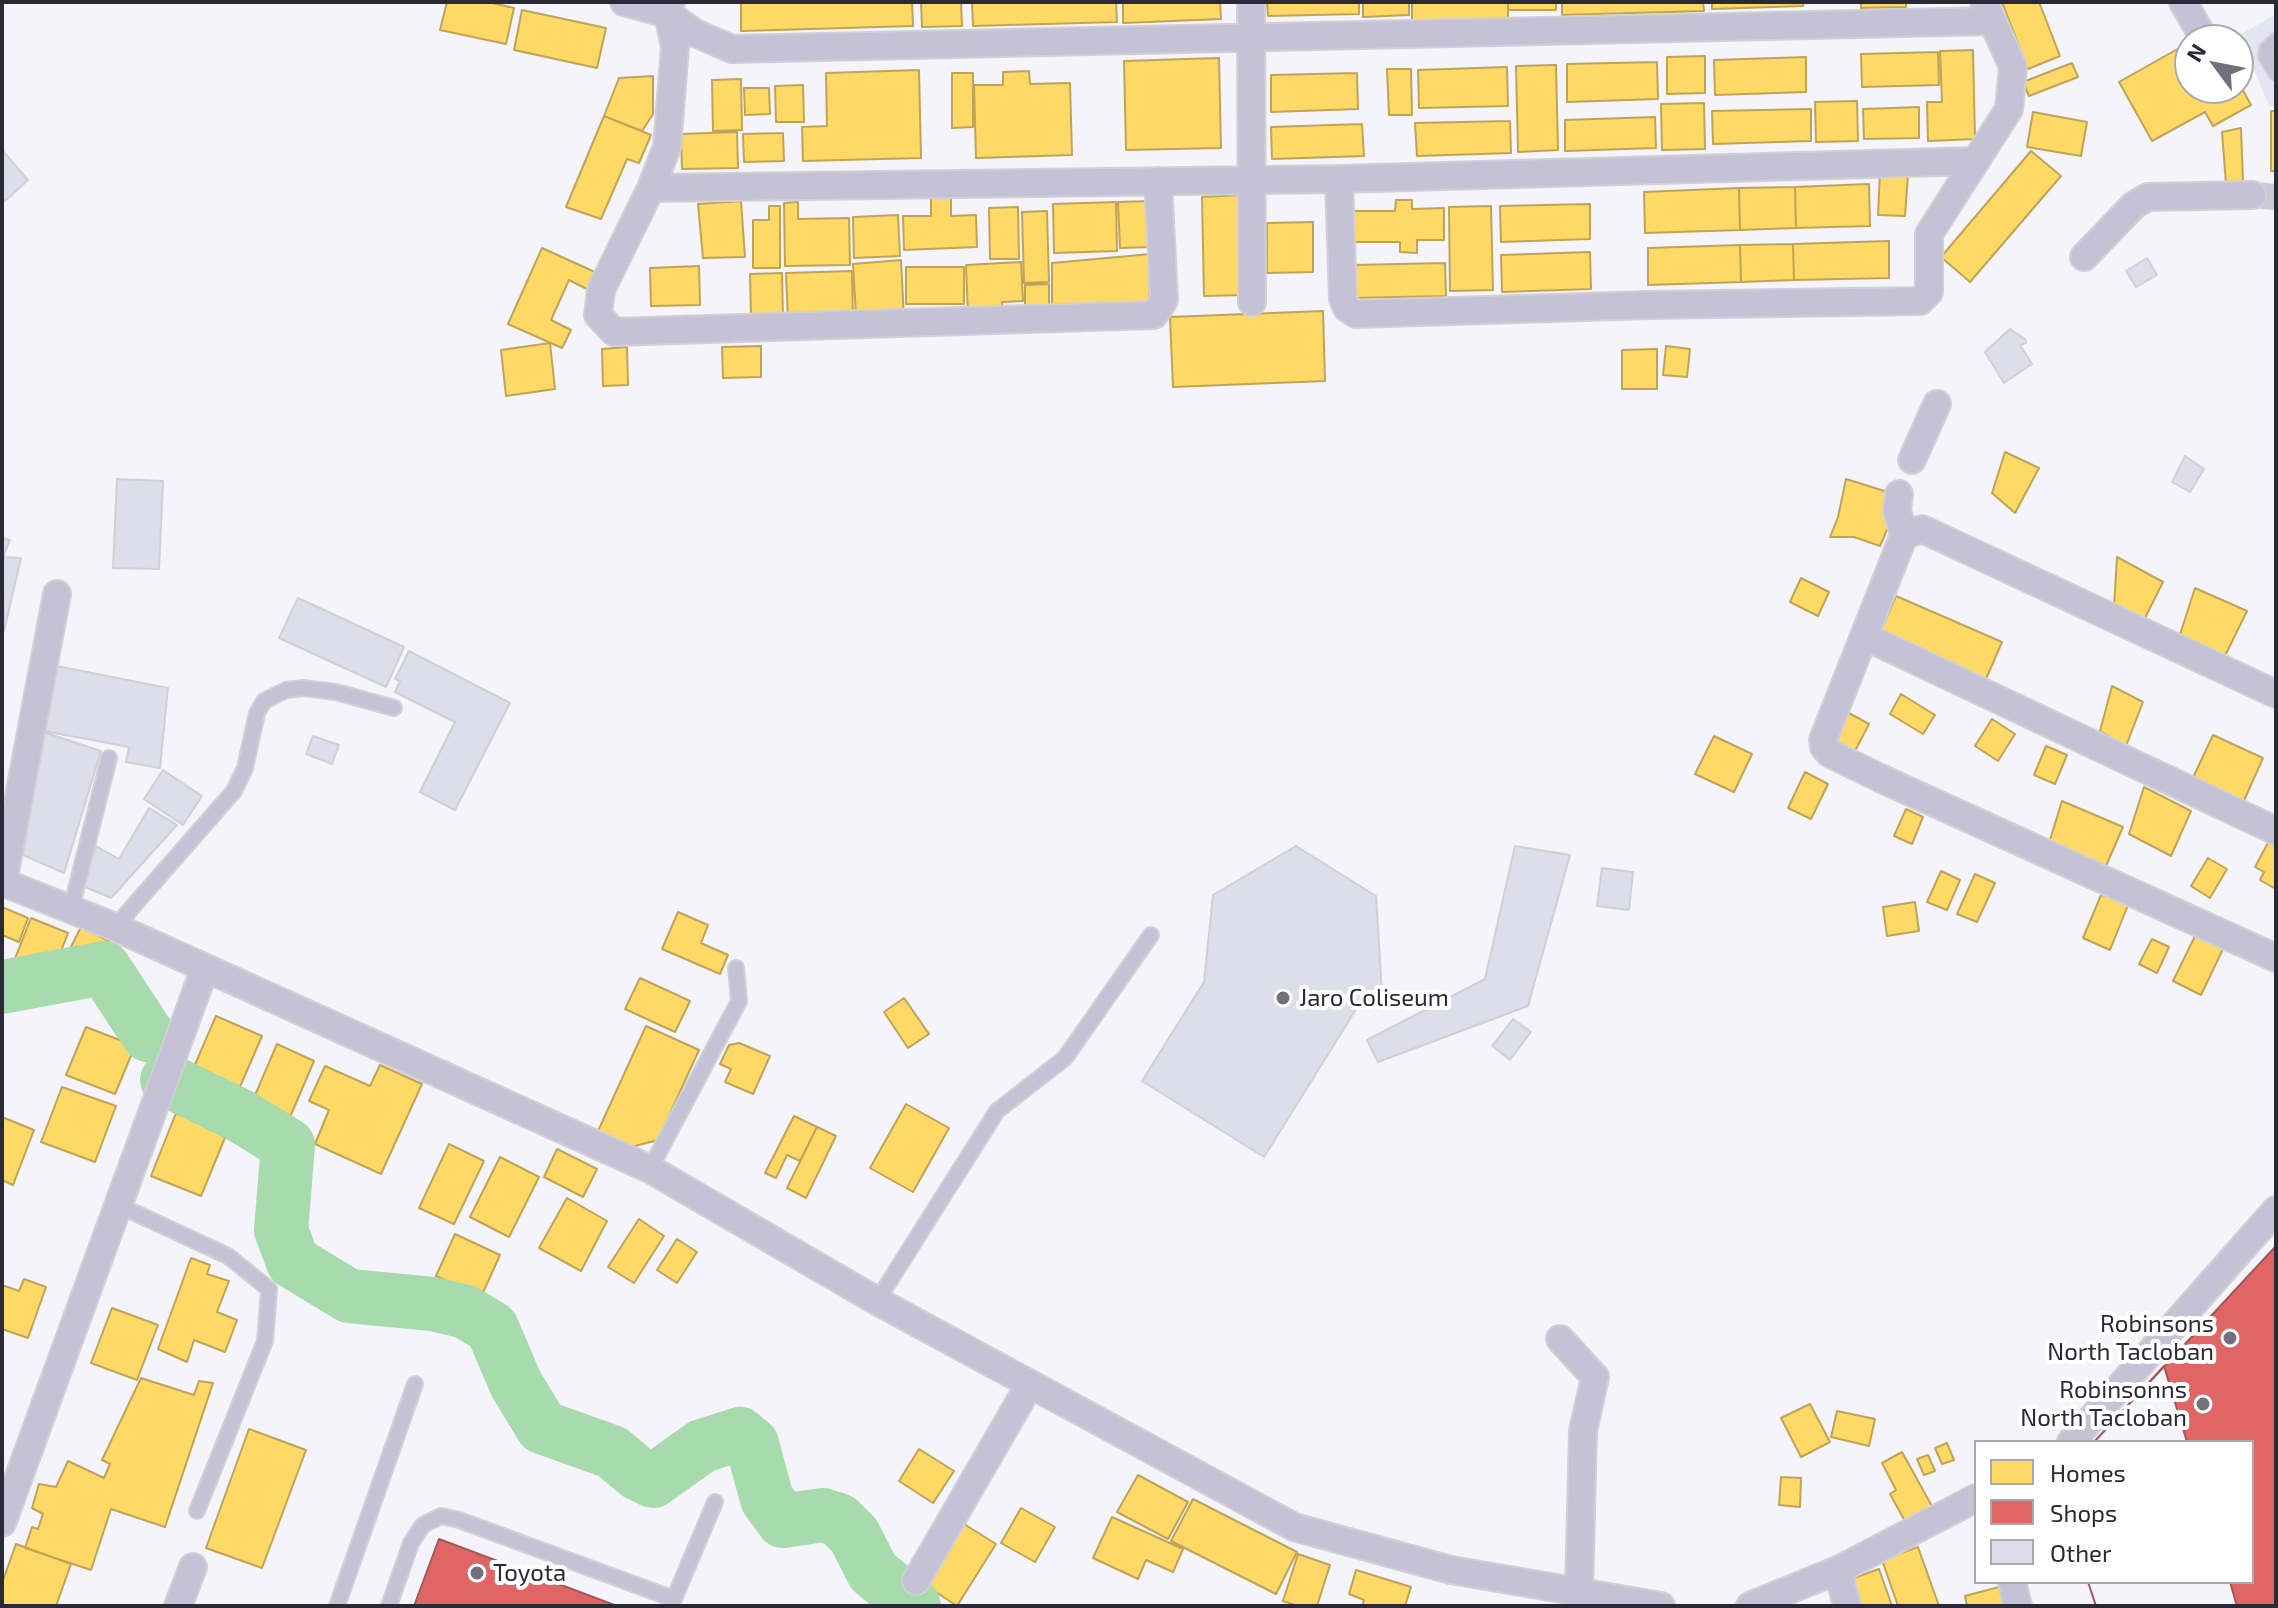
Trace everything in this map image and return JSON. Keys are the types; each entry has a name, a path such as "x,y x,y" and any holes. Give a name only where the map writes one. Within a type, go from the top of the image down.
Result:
{"street":[{"path":"624,2 669,8 695,33 732,49 1253,37 1988,12 2013,67 2009,109 1929,234 1929,292 1920,301 1356,314 1347,308 1343,299 1339,179"},
{"path":"1251,2 1252,302"},
{"path":"2183,2 2196,24"},
{"path":"669,8 675,47 667,147 651,188 601,290 598,315 614,332 1154,315 1164,300 1158,181"},
{"path":"651,188 1339,179 1976,161"},
{"path":"2084,257 2134,205 2148,197 2252,195"},
{"path":"1912,460 1937,404"},
{"path":"1899,494 1897,511 1904,535 1823,740 1824,747 1829,753 2276,958"},
{"path":"1904,535 1922,529 2276,694"},
{"path":"57,594 3,882 115,927 650,1169 877,1301 1294,1527 1451,1570 1661,1606"},
{"path":"1864,636 2276,831"},
{"path":"2,1523 205,968"},
{"path":"2073,1440 2276,1210"},
{"path":"1560,1339 1595,1377 1583,1431 1579,1592"},
{"path":"916,1581 1030,1384"},
{"path":"1750,1606 1838,1570 1974,1499"},
{"path":"178,1606 193,1567"},
{"path":"1838,1570 1847,1606"},
{"path":"2012,1584 2018,1606"}],"lane":[{"path":"2276,41 2267,49 2266,56 2276,73"},
{"path":"115,927 234,791 245,768 257,713 264,701 286,690 303,688 336,692 394,708"},
{"path":"71,909 109,758"},
{"path":"877,1301 997,1111 1065,1058 1151,935"},
{"path":"650,1169 739,1001 736,968"},
{"path":"118,1205 228,1256 269,1289 265,1341 197,1511"},
{"path":"337,1606 415,1384"},
{"path":"389,1606 411,1543 423,1525 441,1516 459,1520 673,1603 715,1502"}],"shaded area":[{"path":"2276,14 2276,106 2269,106 2254,69 2254,27"}],"building: Homes":[{"path":"447,2 488,2 514,8 506,44 440,30"},
{"path":"741,2 912,2 913,26 741,31"},
{"path":"921,2 961,2 962,26 922,27"},
{"path":"972,2 1116,2 1117,22 973,26"},
{"path":"1123,2 1220,2 1221,19 1123,23"},
{"path":"1267,2 1359,2 1359,14 1268,16"},
{"path":"1363,2 1409,2 1409,15 1363,17"},
{"path":"1412,2 1508,2 1508,18 1412,22"},
{"path":"1508,2 1556,2 1556,10 1508,10"},
{"path":"1562,2 1703,2 1704,11 1562,15"},
{"path":"1712,2 1803,2 1803,6 1712,9"},
{"path":"1861,2 1906,2 1906,7 1861,8"},
{"path":"2002,2 2039,2 2060,56 2028,69"},
{"path":"522,10 606,28 597,68 514,50"},
{"path":"1973,50 1975,139 1928,141 1927,102 1942,102 1940,51"},
{"path":"2174,51 2174,104 2251,105 2213,126 2205,112 2152,141 2119,82"},
{"path":"1938,52 1939,85 1862,87 1861,54"},
{"path":"1705,56 1705,93 1667,94 1667,57"},
{"path":"1806,57 1806,92 1715,95 1714,60"},
{"path":"1219,58 1221,148 1126,150 1124,61"},
{"path":"1657,62 1658,99 1567,102 1567,64"},
{"path":"2072,63 2078,77 2029,96 2023,82"},
{"path":"1556,65 1558,150 1518,152 1516,66"},
{"path":"1507,67 1508,106 1419,108 1418,70"},
{"path":"1387,69 1411,69 1412,115 1389,115"},
{"path":"919,70 921,158 803,161 802,127 827,126 826,73"},
{"path":"1029,71 1030,84 1070,83 1072,155 976,158 974,85 1003,85 1003,72"},
{"path":"952,73 973,73 973,127 952,128"},
{"path":"1357,73 1358,109 1271,112 1271,75"},
{"path":"653,76 653,114 642,131 604,116 619,78"},
{"path":"741,79 742,130 713,131 712,80"},
{"path":"803,85 804,122 776,122 775,86"},
{"path":"744,88 769,88 770,114 745,115"},
{"path":"1857,101 1858,141 1816,142 1815,102"},
{"path":"1704,103 1705,149 1662,150 1661,104"},
{"path":"1919,107 1919,138 1864,139 1863,109"},
{"path":"1811,109 1811,141 1713,144 1712,111"},
{"path":"2271,111 2276,111 2276,171 2271,171"},
{"path":"2033,112 2087,122 2081,156 2027,147"},
{"path":"604,116 651,135 639,163 627,159 601,219 566,207"},
{"path":"1655,117 1656,148 1565,151 1565,120"},
{"path":"1510,121 1511,153 1417,156 1415,123"},
{"path":"1362,124 1364,156 1272,159 1271,127"},
{"path":"2241,128 2243,182 2226,184 2222,132"},
{"path":"737,132 738,168 682,169 681,134"},
{"path":"783,133 784,161 744,162 743,134"},
{"path":"2031,151 2061,176 1970,282 1941,257"},
{"path":"1880,173 1908,175 1905,216 1878,215"},
{"path":"1869,184 1870,226 1796,228 1795,187"},
{"path":"1795,187 1796,228 1740,230 1739,188"},
{"path":"1739,188 1740,230 1645,233 1644,192"},
{"path":"931,194 951,194 951,216 976,215 977,247 904,250 903,216 931,216"},
{"path":"1242,195 1244,295 1204,296 1202,197"},
{"path":"1396,200 1412,200 1412,209 1444,208 1444,240 1417,240 1417,253 1400,252 1400,242 1352,242 1352,211 1395,211"},
{"path":"741,201 745,257 703,258 698,204"},
{"path":"1151,201 1152,247 1120,248 1118,202"},
{"path":"798,202 798,219 849,218 850,265 785,266 784,203"},
{"path":"1116,202 1117,251 1054,253 1053,204"},
{"path":"1590,204 1590,239 1501,242 1500,206"},
{"path":"769,206 780,206 780,268 753,268 753,220 769,220"},
{"path":"1491,206 1493,290 1450,291 1449,207"},
{"path":"1018,207 1019,259 990,259 989,208"},
{"path":"1047,211 1049,282 1024,283 1022,212"},
{"path":"898,215 900,256 854,258 853,217"},
{"path":"1313,222 1313,272 1267,273 1267,223"},
{"path":"1889,241 1889,278 1794,280 1793,244"},
{"path":"1793,244 1794,280 1741,282 1740,245"},
{"path":"1740,245 1741,282 1648,285 1648,248"},
{"path":"542,248 597,273 589,290 569,280 551,320 571,330 562,348 508,324"},
{"path":"1590,252 1591,289 1502,292 1501,255"},
{"path":"1151,254 1149,307 1052,315 1052,263"},
{"path":"901,260 904,319 856,316 853,264"},
{"path":"1021,262 1023,301 1002,302 1002,313 968,315 966,265"},
{"path":"1445,263 1446,296 1353,298 1353,265"},
{"path":"699,266 700,305 651,306 650,268"},
{"path":"906,267 964,267 964,304 906,304"},
{"path":"852,271 853,319 788,322 786,273"},
{"path":"782,273 783,317 751,318 750,274"},
{"path":"1049,284 1049,316 1025,317 1025,285"},
{"path":"1323,311 1325,381 1173,387 1170,317"},
{"path":"550,343 555,389 506,396 501,350"},
{"path":"761,346 761,377 723,378 722,347"},
{"path":"1666,346 1690,349 1687,377 1663,375"},
{"path":"627,347 628,385 603,386 602,349"},
{"path":"1657,349 1657,389 1622,389 1622,350"},
{"path":"2005,452 2039,468 2015,513 1992,493"},
{"path":"1846,479 1894,494 1889,525 1880,546 1854,537 1830,537"},
{"path":"2117,557 2163,582 2144,620 2114,607"},
{"path":"1801,578 1829,592 1818,616 1790,602"},
{"path":"2195,588 2247,611 2222,662 2177,644"},
{"path":"1896,596 2002,642 1986,679 1880,633"},
{"path":"2112,686 2143,702 2126,746 2100,731"},
{"path":"1901,694 1935,715 1923,734 1890,714"},
{"path":"1847,712 1869,724 1855,751 1833,740"},
{"path":"1992,719 2015,734 1998,761 1975,746"},
{"path":"2213,735 2263,758 2242,805 2191,782"},
{"path":"1714,736 1752,754 1734,792 1695,774"},
{"path":"2046,746 2067,755 2055,784 2034,775"},
{"path":"1805,772 1828,784 1811,819 1788,808"},
{"path":"2144,787 2191,811 2171,856 2129,834"},
{"path":"2062,801 2123,827 2106,866 2049,843"},
{"path":"1906,809 1923,817 1912,844 1894,836"},
{"path":"2270,839 2276,842 2274,888 2260,880 2264,872 2255,867"},
{"path":"2208,858 2227,869 2210,898 2191,886"},
{"path":"1941,871 1960,880 1947,910 1927,902"},
{"path":"1975,874 1995,883 1977,922 1957,914"},
{"path":"2101,895 2130,900 2110,950 2083,938"},
{"path":"1915,902 1919,931 1887,936 1883,907"},
{"path":"2,907 28,918 19,942 2,935"},
{"path":"678,912 708,925 701,943 728,955 720,974 662,949"},
{"path":"31,918 68,933 51,977 14,961"},
{"path":"81,927 109,941 98,965 62,965"},
{"path":"2196,934 2224,947 2201,995 2173,981"},
{"path":"2152,939 2169,947 2157,973 2139,964"},
{"path":"640,978 690,1001 675,1032 625,1009"},
{"path":"904,998 929,1034 908,1048 884,1012"},
{"path":"216,1016 262,1036 236,1096 190,1076"},
{"path":"646,1026 699,1050 658,1140 631,1147 598,1131"},
{"path":"86,1027 135,1046 115,1094 66,1075"},
{"path":"739,1043 770,1056 753,1094 725,1082 731,1069 720,1064 729,1045"},
{"path":"277,1044 314,1061 287,1124 250,1107"},
{"path":"380,1065 422,1084 381,1174 315,1144 329,1110 309,1101 325,1066 370,1086"},
{"path":"62,1087 116,1106 95,1162 41,1142"},
{"path":"180,1103 231,1123 201,1196 151,1176"},
{"path":"906,1104 949,1128 913,1192 870,1168"},
{"path":"794,1116 817,1127 800,1161 787,1155 776,1178 765,1173"},
{"path":"2,1117 34,1130 13,1185 2,1180"},
{"path":"817,1127 836,1136 806,1198 787,1188"},
{"path":"449,1144 484,1161 454,1224 419,1208"},
{"path":"557,1149 597,1169 583,1197 544,1177"},
{"path":"500,1157 539,1177 509,1237 470,1217"},
{"path":"567,1198 607,1221 581,1271 539,1248"},
{"path":"639,1219 664,1236 634,1283 608,1267"},
{"path":"455,1234 500,1255 481,1297 436,1276"},
{"path":"677,1239 697,1252 677,1283 657,1270"},
{"path":"191,1258 210,1265 207,1274 229,1281 217,1312 237,1320 225,1352 194,1340 187,1362 158,1349"},
{"path":"24,1279 46,1287 28,1338 2,1329 2,1285 19,1291"},
{"path":"112,1308 158,1325 137,1380 91,1363"},
{"path":"141,1378 194,1395 199,1381 213,1383 165,1527 111,1509 91,1570 25,1548 32,1527 38,1529 43,1514 32,1508 39,1484 56,1487 68,1461 104,1478 110,1464 102,1460"},
{"path":"1810,1404 1830,1442 1801,1457 1781,1418"},
{"path":"1837,1411 1875,1419 1869,1446 1831,1437"},
{"path":"249,1429 306,1450 262,1568 206,1548"},
{"path":"1947,1443 1954,1460 1942,1464 1935,1448"},
{"path":"919,1449 954,1471 933,1503 899,1481"},
{"path":"1902,1452 1933,1508 1906,1523 1890,1494 1896,1490 1882,1463"},
{"path":"1928,1455 1935,1471 1924,1475 1917,1459"},
{"path":"1138,1475 1188,1502 1168,1539 1117,1512"},
{"path":"1781,1477 1801,1478 1800,1507 1779,1505"},
{"path":"1193,1499 1297,1552 1276,1594 1171,1541"},
{"path":"1021,1508 1055,1527 1035,1562 1001,1543"},
{"path":"1112,1517 1183,1549 1173,1572 1146,1560 1138,1579 1093,1558"},
{"path":"964,1524 996,1544 957,1606 925,1585"},
{"path":"16,1544 71,1564 56,1606 2,1606 2,1583"},
{"path":"1918,1547 1939,1606 1898,1606 1882,1560"},
{"path":"1298,1554 1330,1565 1317,1606 1298,1606 1283,1601"},
{"path":"1879,1569 1892,1606 1861,1606 1851,1579"},
{"path":"1356,1570 1411,1587 1405,1606 1362,1606 1364,1600 1349,1594"},
{"path":"1999,1587 2004,1606 1967,1606 1965,1596"}],"building: Shops":[{"name":"Robinsons North Tacloban","path":"2276,1246 2276,1606 2096,1606 2089,1584 2254,1584 2254,1440 2096,1440"},
{"path":"2164,1366 2186,1440 2096,1440"},
{"name":"Toyota","path":"439,1539 617,1606 414,1606"},
{"path":"2089,1584 2231,1584 2237,1606 2096,1606"}],"building: Other":[{"path":"2,150 28,180 5,201 2,197"},
{"path":"2147,258 2157,275 2136,287 2126,271"},
{"path":"2010,329 2025,339 2026,343 2020,345 2032,364 2004,383 1985,352"},
{"path":"2185,456 2204,469 2190,492 2172,482"},
{"path":"117,479 163,481 159,569 113,568"},
{"path":"2,538 10,540 3,557 21,558 4,631"},
{"path":"298,598 404,647 386,687 279,638"},
{"path":"409,651 510,703 455,810 420,792 455,722 395,692 400,681 395,679"},
{"path":"57,666 168,688 160,768 126,762 129,747 44,731"},
{"path":"43,732 101,751 64,873 23,855"},
{"path":"313,736 339,745 332,764 306,754"},
{"path":"163,770 202,796 183,825 144,799"},
{"path":"149,808 177,825 111,898 83,886 96,846 119,859"},
{"name":"Jaro Coliseum","path":"1296,846 1376,896 1382,993 1360,1003 1264,1157 1142,1081 1204,982 1213,895"},
{"path":"1515,846 1570,855 1528,1006 1378,1062 1367,1040 1485,979"},
{"path":"1602,868 1633,872 1629,910 1597,906"},
{"path":"1513,1019 1531,1032 1510,1060 1492,1046"}],"waterway":[{"path":"2,987 104,968 148,1035"},
{"path":"167,1080 241,1116 288,1145 281,1230 293,1262 349,1296 433,1304 466,1312 492,1328 516,1384 542,1427 612,1452 637,1473 653,1481 702,1446 740,1434 752,1444 767,1499 783,1521 823,1515 839,1520 854,1535 873,1572 914,1606"}],"tunnel":[{"path":"2252,195 2276,197"}],"place":[{"name":"Jaro Coliseum","path":"1283,998"},
{"name":"Robinsons North Tacloban","path":"2230,1338"},
{"name":"Robinsonns North Tacloban","path":"2203,1404"},
{"name":"Toyota","path":"477,1573"}]}
